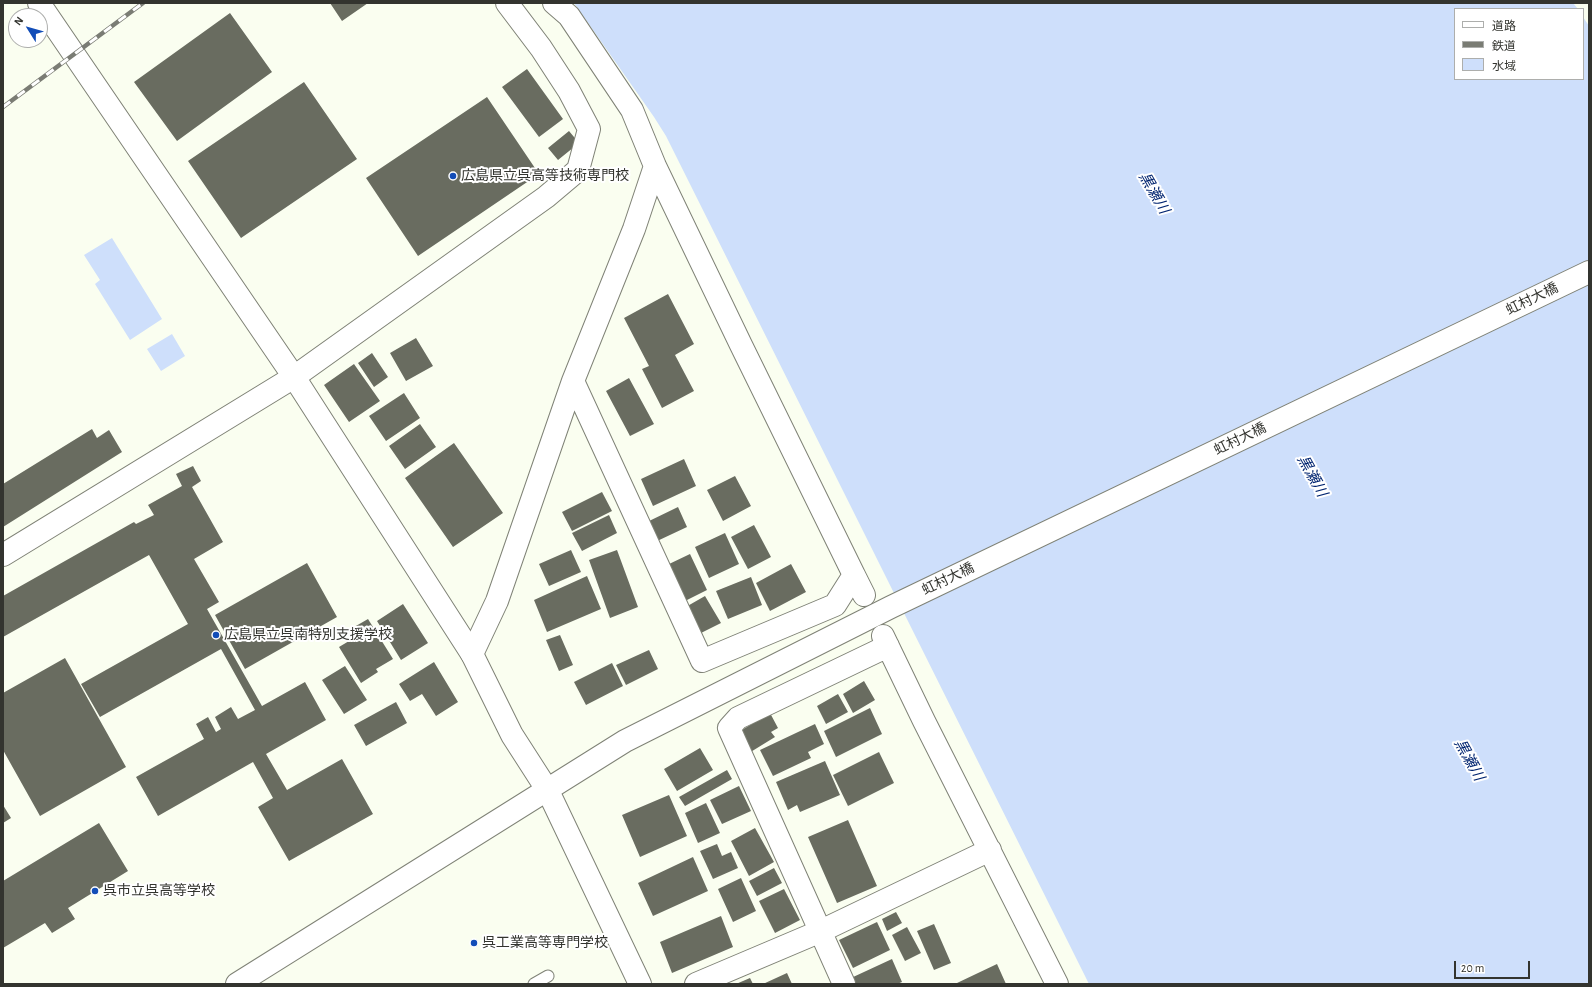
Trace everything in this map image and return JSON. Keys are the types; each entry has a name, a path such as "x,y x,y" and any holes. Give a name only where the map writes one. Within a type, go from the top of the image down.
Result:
{"street":[{"path":"39,3 294,377 472,654 512,735 548,790 640,984"},
{"path":"3,554 294,377 546,197 578,170 589,129 569,91 541,48 507,3"},
{"path":"554,3 569,16 632,110 655,166 740,345 864,595"},
{"path":"472,654 497,601 573,381 634,229 655,166"},
{"name":"虹村大橋","path":"237,984 626,741 891,607 1589,272"},
{"path":"573,381 702,661 835,605 854,575"},
{"path":"844,984 729,728 738,718 886,641 924,721 1057,984"},
{"path":"696,984 821,931 990,850"}],"lane":[{"path":"534,984 548,976"}],"water":[{"name":"黒瀬川","path":"574,3 1573,3 1577,8 1454,8 1454,80 1584,80 1584,18 1589,26 1589,984 1089,984 666,136"},
{"path":"112,238 162,319 130,340 95,284 100,280 84,255"},
{"path":"172,334 185,356 161,371 147,349"}],"building":[{"path":"330,3 368,3 342,21"},
{"path":"230,13 272,72 177,141 134,82"},
{"path":"527,69 563,119 539,137 502,87"},
{"path":"304,82 357,159 241,238 188,161"},
{"name":"広島県立呉高等技術専門校","path":"487,97 539,174 418,256 366,178"},
{"path":"569,131 579,143 558,160 548,148"},
{"path":"668,294 694,344 675,355 694,391 662,408 642,369 649,366 624,318"},
{"path":"416,338 433,366 406,381 390,353"},
{"path":"372,353 388,377 374,387 358,363"},
{"path":"354,364 380,401 349,422 324,385"},
{"path":"629,378 654,424 630,436 606,391"},
{"path":"404,393 420,418 386,441 369,416"},
{"path":"420,424 436,447 405,469 389,446"},
{"path":"92,429 97,438 109,430 122,452 3,527 3,484"},
{"path":"454,443 503,513 453,547 405,478"},
{"path":"684,459 696,486 653,506 641,479"},
{"path":"193,466 201,481 192,487 223,542 194,559 219,602 207,609 262,706 305,682 326,720 266,754 287,790 342,759 373,814 289,861 258,807 273,798 253,762 158,816 136,777 204,739 196,724 208,717 216,732 221,729 215,717 231,707 238,719 255,710 221,649 100,717 81,684 188,624 149,555 3,637 3,596 134,522 136,524 154,515 148,505 182,486 176,474"},
{"path":"735,476 751,506 723,521 707,490"},
{"path":"602,492 612,511 572,531 562,512"},
{"path":"678,507 687,527 655,542 645,523"},
{"path":"609,515 617,533 582,551 572,533"},
{"path":"754,525 771,557 748,569 731,537"},
{"path":"725,533 739,564 709,578 695,547"},
{"path":"571,550 581,572 549,586 539,564"},
{"path":"617,550 638,607 610,618 589,560"},
{"path":"690,554 707,590 685,601 667,565"},
{"path":"307,563 337,617 245,669 215,615"},
{"path":"791,564 806,592 770,611 756,583"},
{"path":"587,576 601,609 547,632 534,600"},
{"path":"751,577 762,605 728,619 716,591"},
{"path":"705,596 721,623 699,634 684,608"},
{"path":"403,604 428,643 401,660 377,621"},
{"path":"368,619 393,659 376,669 378,672 361,683 339,647 354,638 349,630"},
{"path":"560,635 573,665 559,671 546,640"},
{"path":"649,650 658,669 626,685 616,665"},
{"path":"65,658 126,767 40,816 3,750 3,693"},
{"path":"434,662 458,702 436,716 422,694 410,701 399,684"},
{"path":"612,663 623,686 586,705 574,682"},
{"path":"345,666 367,700 344,714 322,680"},
{"path":"864,681 875,700 853,713 843,694"},
{"path":"838,694 848,712 826,724 817,706"},
{"path":"396,702 407,723 366,746 354,725"},
{"path":"870,708 882,734 836,757 824,731"},
{"path":"770,713 778,728 771,732 775,737 749,753 737,733"},
{"path":"815,724 824,744 808,752 811,758 773,776 760,750"},
{"path":"700,748 713,770 677,791 664,769"},
{"path":"879,752 894,783 848,806 833,775"},
{"path":"825,761 840,795 800,812 797,805 788,810 776,782"},
{"path":"727,770 732,779 685,806 679,797"},
{"path":"739,786 751,811 722,824 710,800"},
{"path":"669,795 687,836 640,857 622,815"},
{"path":"706,803 720,833 698,843 685,813"},
{"path":"3,805 11,818 3,823"},
{"path":"848,820 877,886 837,903 808,837"},
{"path":"99,823 128,871 68,908 75,919 52,933 45,923 3,948 3,881"},
{"path":"755,828 774,862 749,876 731,841"},
{"path":"717,844 722,856 731,852 738,868 713,879 700,851"},
{"path":"693,857 708,891 653,916 638,883"},
{"path":"774,868 782,883 757,896 749,881"},
{"path":"741,878 756,911 733,922 718,889"},
{"path":"784,889 800,920 775,933 759,901"},
{"path":"896,912 902,923 887,931 882,919"},
{"path":"721,916 733,947 672,973 660,942"},
{"path":"877,922 890,950 853,968 839,940"},
{"path":"934,924 951,963 934,970 917,931"},
{"path":"907,927 921,953 905,961 892,935"},
{"path":"892,959 902,982 897,984 854,984 851,978"},
{"path":"997,964 1006,984 957,983"},
{"path":"787,973 792,984 763,984"},
{"path":"750,978 753,984 736,984"}],"railway":[{"path":"3,107 143,3"}],"place":[{"name":"広島県立呉高等技術専門校","path":"453,176"},
{"name":"広島県立呉南特別支援学校","path":"216,635"},
{"name":"呉市立呉高等学校","path":"95,891"},
{"name":"呉工業高等専門学校","path":"474,943"}]}
